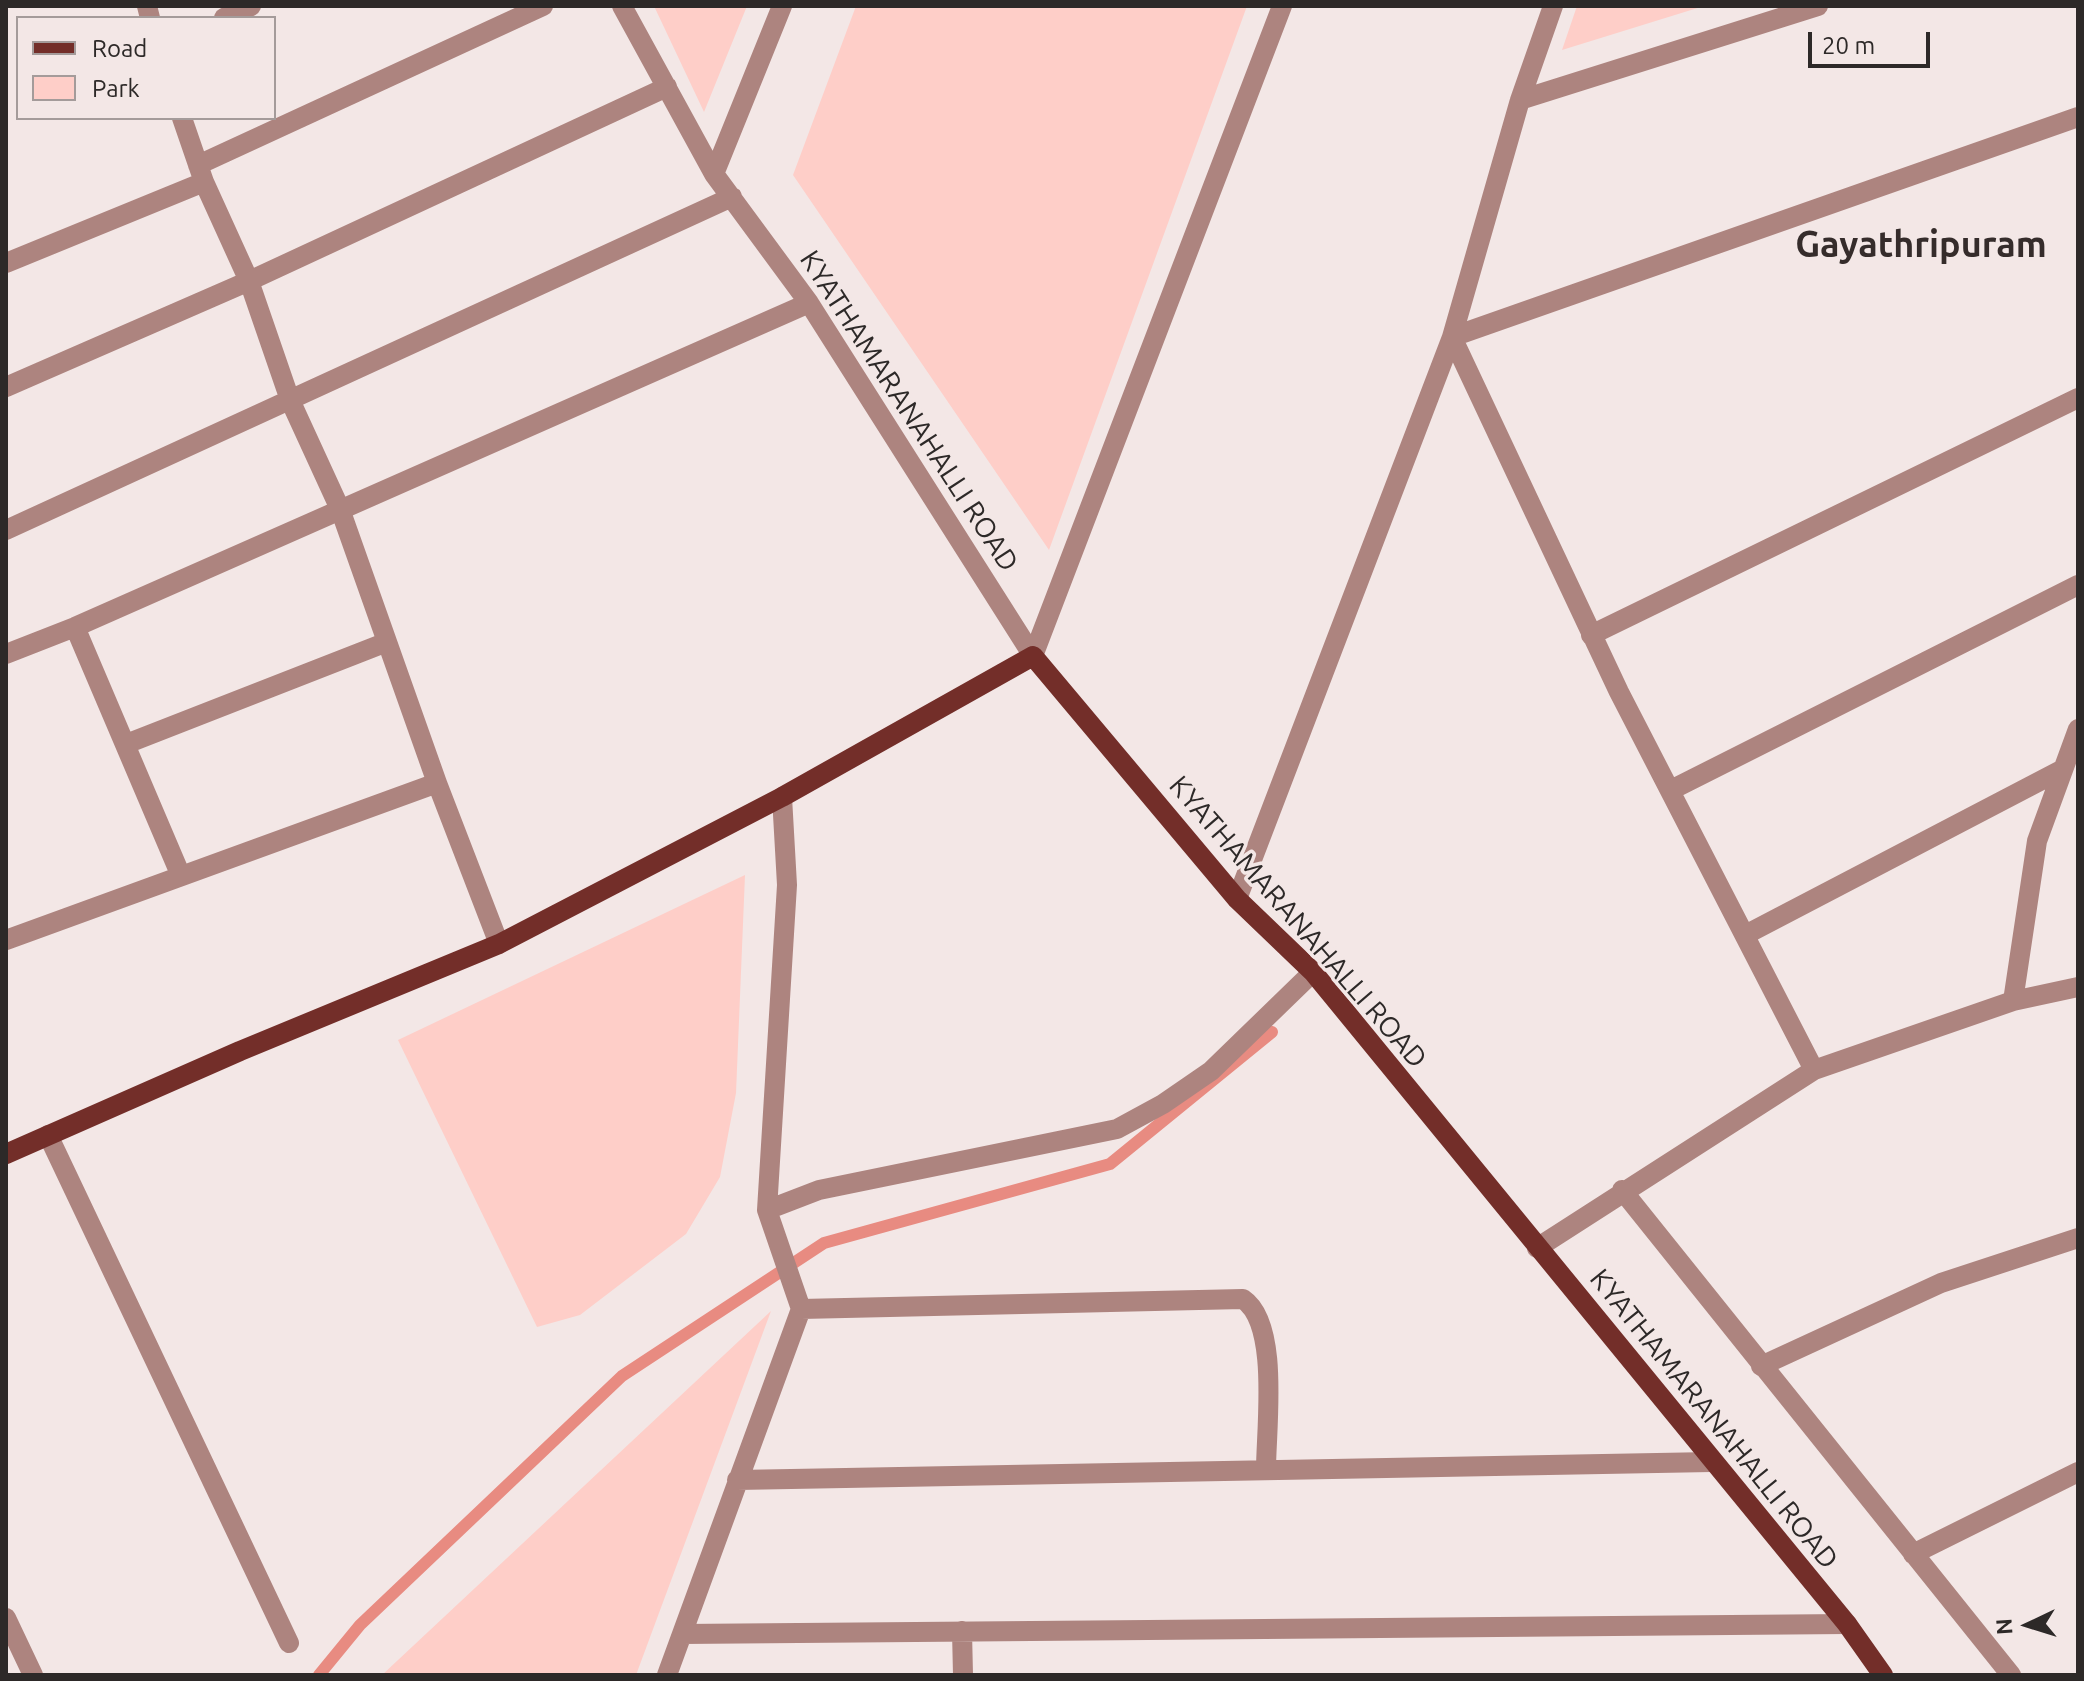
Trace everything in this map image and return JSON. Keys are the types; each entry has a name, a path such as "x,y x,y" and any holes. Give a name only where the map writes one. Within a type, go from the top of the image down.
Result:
{"main road":[{"path":"6,1154 240,1051 499,944 782,797 1033,656"},
{"name":"KYATHAMARANAHALLI ROAD","path":"1033,656 1237,899 1313,972 1711,1462 1847,1624 1883,1675"}],"street":[{"path":"228,16 251,6"},
{"path":"6,263 201,174 543,6"},
{"name":"KYATHAMARANAHALLI ROAD","path":"622,6 714,174 809,303 1033,656"},
{"path":"714,174 782,6"},
{"path":"1033,656 1282,6"},
{"path":"1237,899 1452,337 1520,100 1553,6"},
{"path":"1520,100 1763,15 1818,6"},
{"path":"6,387 249,281 667,87"},
{"path":"1452,337 2078,117"},
{"path":"183,120 201,174 249,281 290,400 340,509 437,783 499,944"},
{"path":"6,530 732,197"},
{"path":"6,654 75,627 809,303"},
{"path":"1452,337 1591,635 1814,1070"},
{"path":"1591,635 2078,398"},
{"path":"1671,790 2078,585"},
{"path":"75,627 181,876"},
{"path":"126,744 387,642"},
{"path":"2013,1001 2037,841 2078,729"},
{"path":"1745,935 2063,769"},
{"path":"6,940 437,783"},
{"path":"667,1675 801,1309 767,1210 787,885 782,797"},
{"path":"767,1210 819,1190 1117,1129 1163,1104 1211,1071 1313,972"},
{"path":"1537,1248 1622,1190 1814,1070 2013,1001 2078,987"},
{"path":"48,1135 289,1643"},
{"path":"1622,1190 2011,1675"},
{"path":"1761,1366 1941,1283 2078,1238"},
{"path":"801,1309 1243,1299 1254,1306 1266,1338 1266,1470"},
{"path":"737,1480 1711,1462"},
{"path":"1913,1554 2078,1472"},
{"path":"6,1618 33,1675"},
{"path":"682,1634 1847,1624"},
{"path":"962,1631 963,1675"}],"green space":[{"path":"654,6 747,6 704,112"},
{"path":"856,6 1247,6 1049,550 793,175"},
{"path":"1577,6 1704,6 1562,50"},
{"path":"745,875 736,1093 720,1177 686,1234 580,1315 537,1327 398,1040"},
{"path":"771,1311 636,1675 382,1675"}],"waterway":[{"path":"319,1675 360,1625 622,1376 824,1243 1110,1164 1272,1032"}],"district":[{"name":"Gayathripuram","path":"1921,245"}]}
